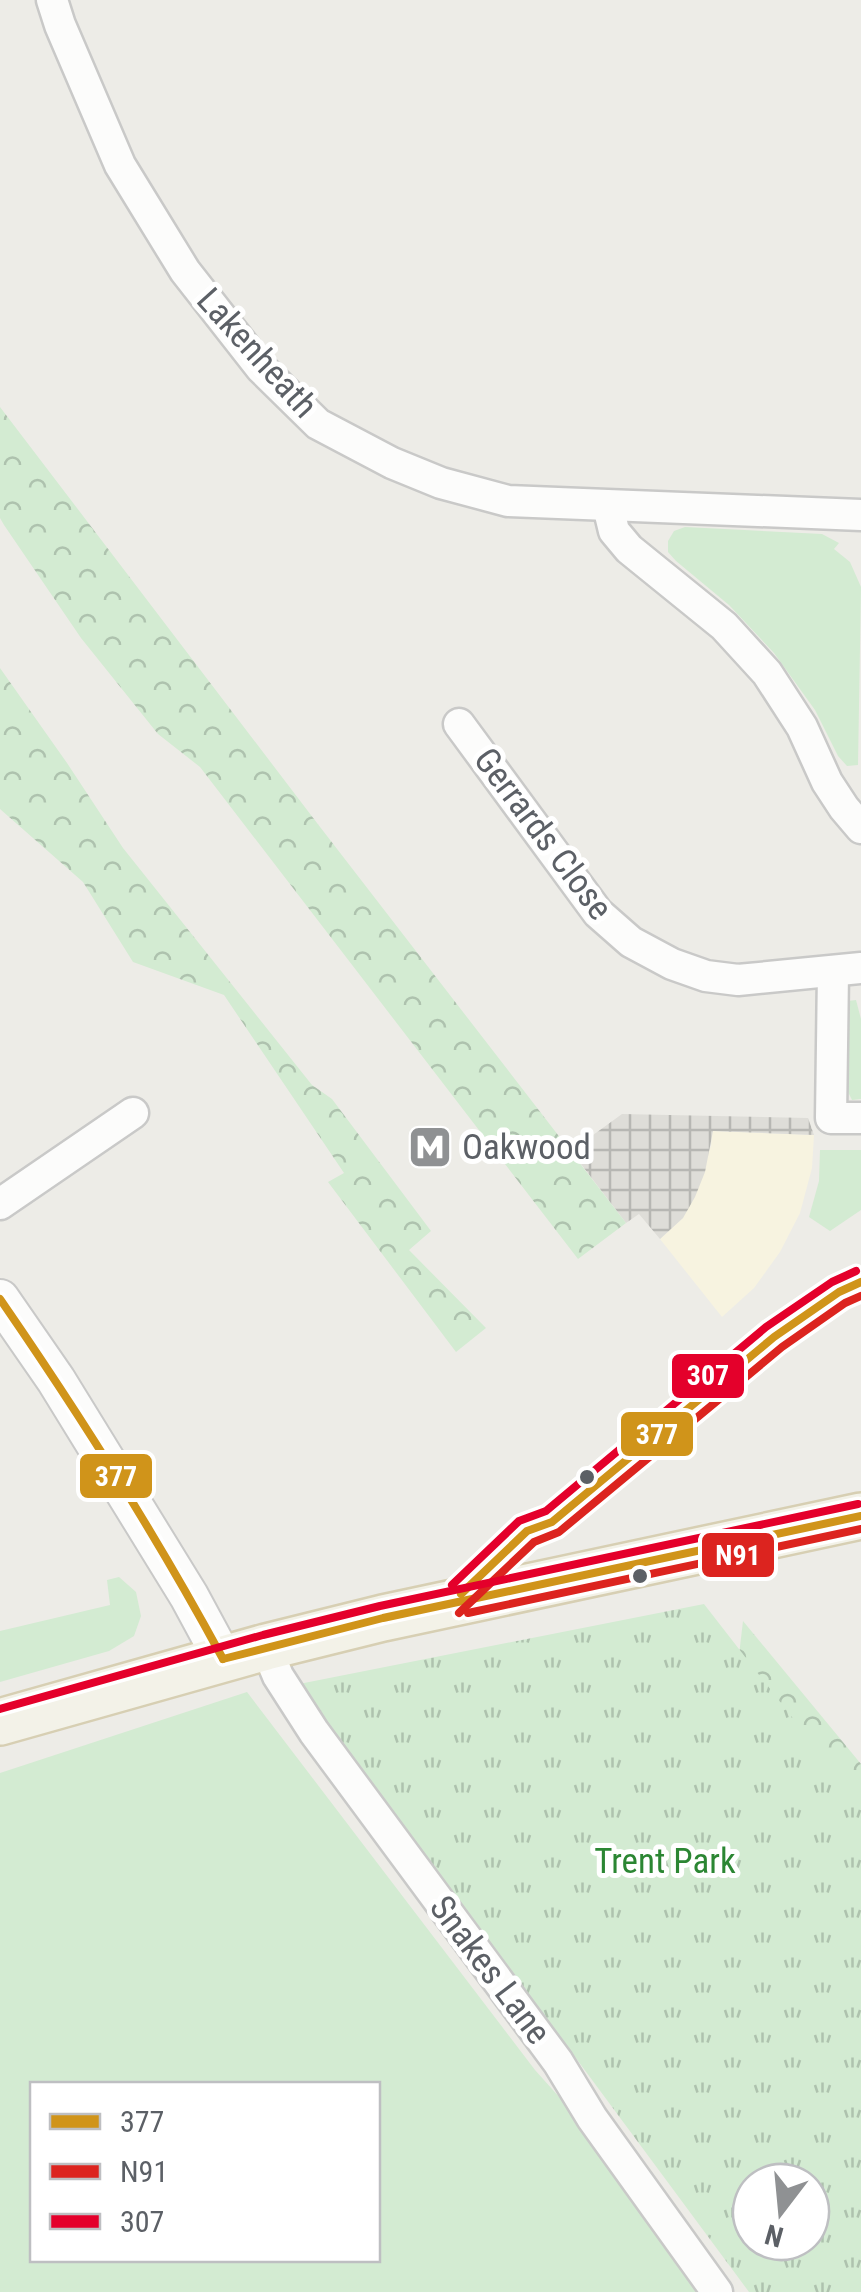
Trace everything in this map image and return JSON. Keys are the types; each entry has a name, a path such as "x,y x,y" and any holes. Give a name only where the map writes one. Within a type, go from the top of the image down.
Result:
{"main road":[{"path":"0,1722 383,1618 861,1516"}],"street":[{"name":"Lakenheath","path":"52,0 120,165 185,271 261,368 318,424 440,483 508,501 861,516"},
{"path":"608,506 614,530 629,549 724,626 767,673 802,727 828,782 861,828"},
{"name":"Gerrards Close","path":"459,724 598,913 631,942 672,964 706,976 738,980 847,970"},
{"path":"847,970 831,1118 861,1118"},
{"path":"0,1204 133,1113"},
{"path":"0,1299 56,1380 190,1596 223,1659"},
{"name":"Snakes Lane","path":"266,1647 278,1676 314,1732 558,2062 592,2118 717,2292"}],"shaded area":[{"path":"622,1114 808,1118 814,1135 713,1131 705,1172 695,1197 683,1218 660,1239 639,1214 626,1223 571,1151"},
{"path":"712,1131 814,1135 812,1168 800,1213 780,1252 754,1288 722,1317 660,1239 683,1218 711,1146"}],"green space":[{"path":"0,407 626,1223 578,1259 200,767 158,734 81,638 4,525 0,518"},
{"path":"685,527 822,534 839,543 834,549 850,562 861,587 858,765 847,766 838,756 815,710 774,653 729,605 668,552 668,541 674,531"},
{"path":"0,668 123,848 312,1085 332,1099 431,1231 409,1250 486,1328 456,1352 328,1182 344,1173 224,995 133,962 83,882 0,809"},
{"path":"856,1000 861,1019 861,1099 852,1100 844,1084 848,1001"},
{"path":"820,1150 861,1150 861,1210 830,1231 809,1217 819,1181"},
{"path":"119,1577 136,1592 141,1616 134,1636 109,1651 0,1682 0,1631 110,1605 107,1580"},
{"name":"Trent Park","path":"704,1604 861,1806 861,2292 749,2292 299,1684"},
{"path":"743,1621 861,1764 861,1840 737,1672"},
{"path":"247,1692 535,2070 561,2099 592,2118 717,2292 0,2292 0,1773"}],"transit line":[{"name":"307","path":"452,1585 519,1521 546,1511 766,1327 832,1282 856,1271"},
{"name":"377","path":"461,1594 527,1531 552,1522 774,1337 839,1292 861,1282"},
{"name":"N91","path":"459,1613 534,1542 559,1532 782,1347 861,1296"},
{"name":"377","path":"0,1299 116,1476 223,1659"},
{"name":"307","path":"0,1709 380,1606 858,1504"},
{"name":"377","path":"223,1659 383,1618 861,1516"},
{"name":"N91","path":"468,1613 861,1529"}],"place":[{"name":"Oakwood","path":"430,1147"}]}
